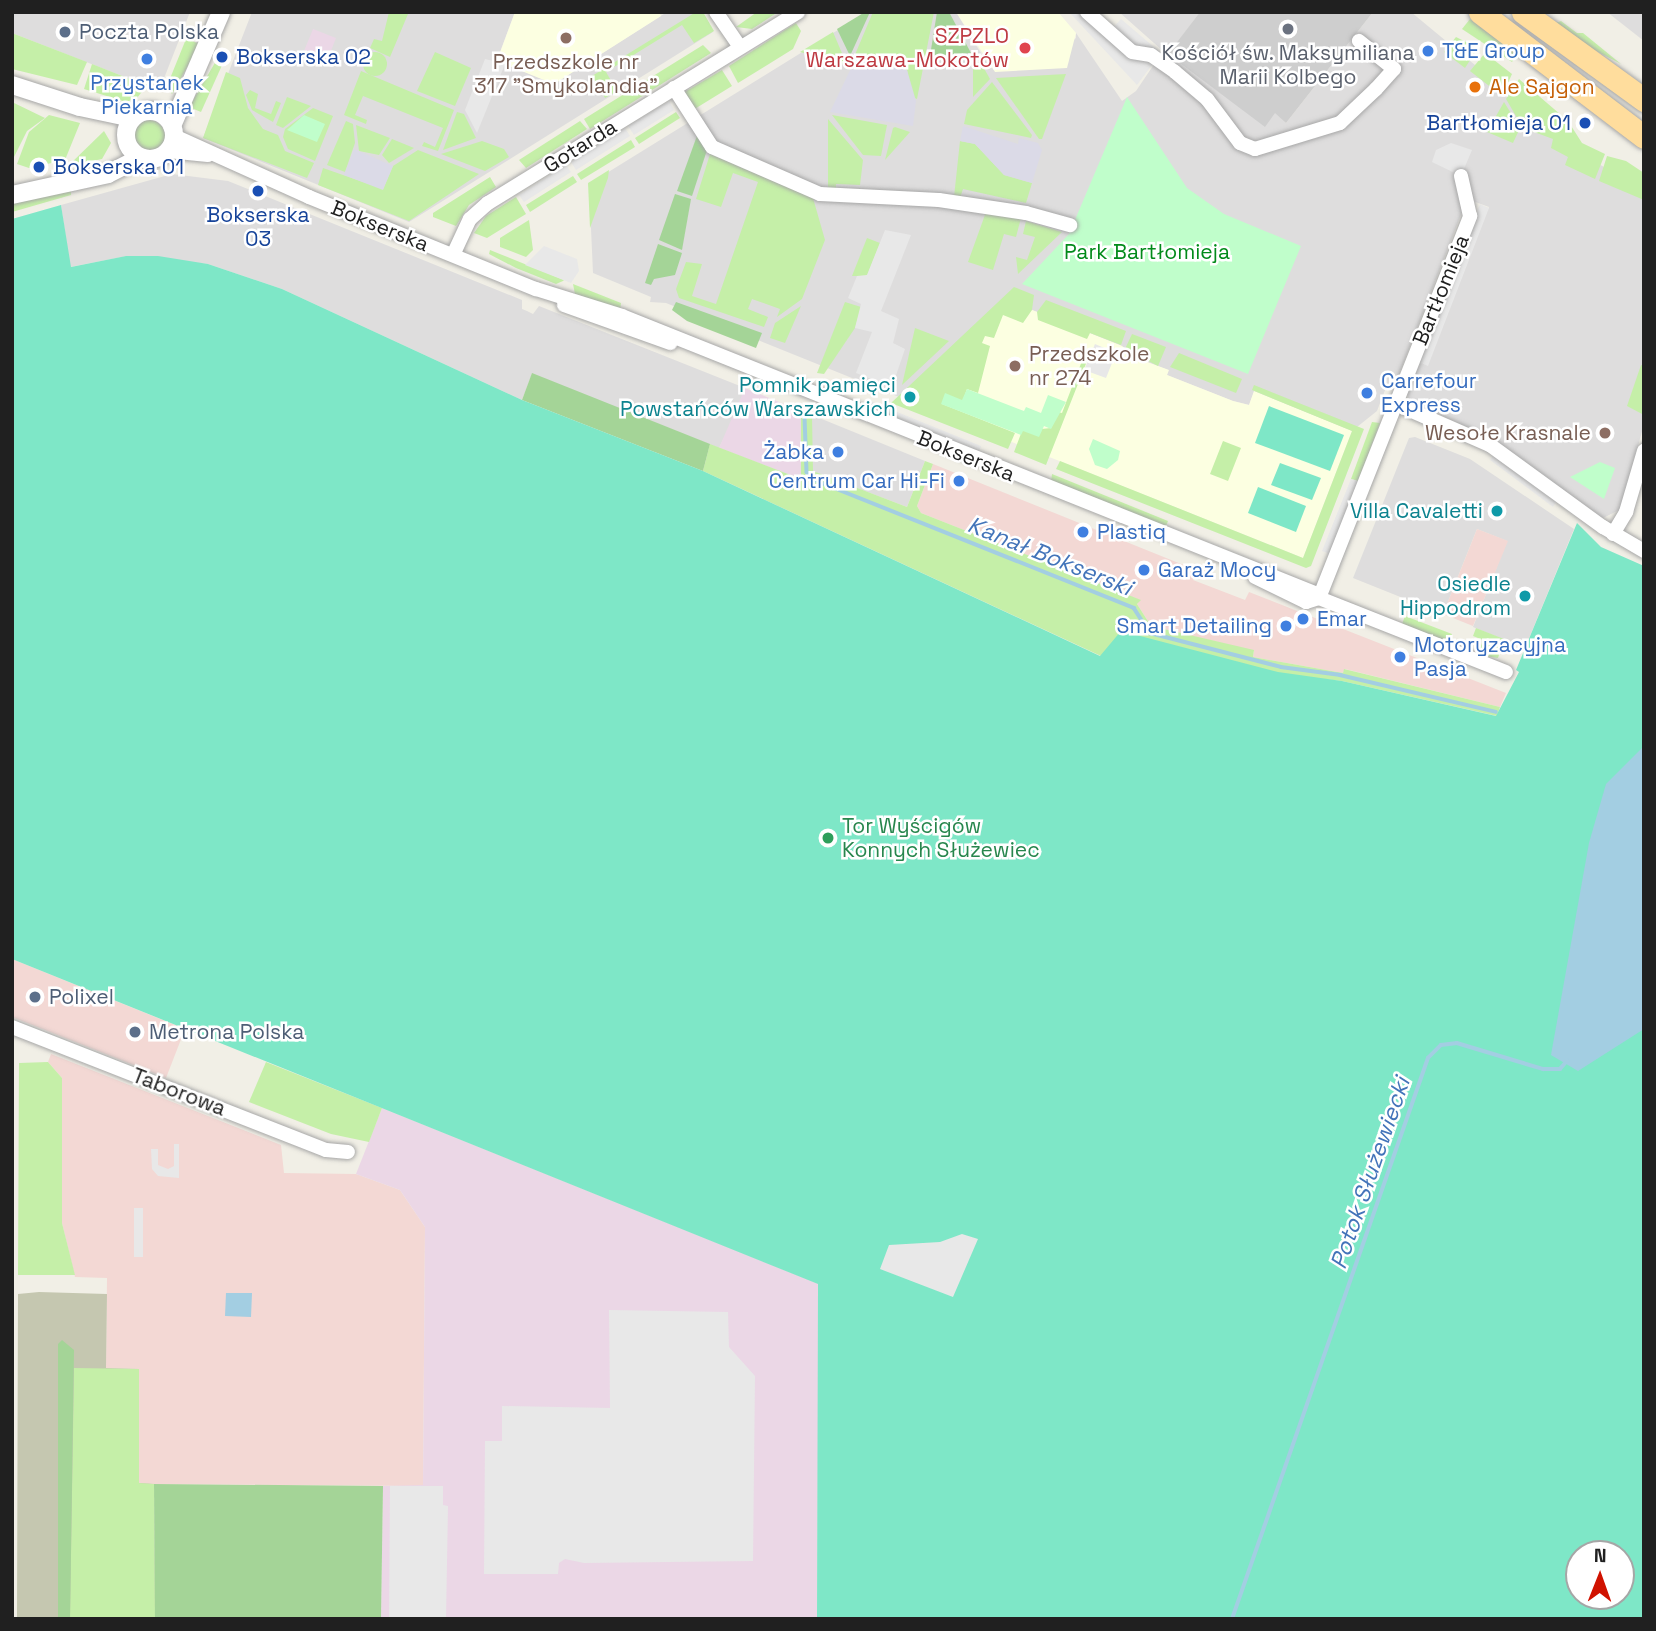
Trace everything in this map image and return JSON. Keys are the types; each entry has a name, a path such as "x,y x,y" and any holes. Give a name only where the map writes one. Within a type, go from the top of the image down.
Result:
{"main road":[{"path":"1480,12 1644,137"},
{"path":"1523,12 1644,100"}],"street":[{"path":"12,85 80,107 157,158 221,12"},
{"path":"716,12 740,47"},
{"name":"Gotarda","path":"453,255 480,208 798,12"},
{"path":"1087,12 1132,52 1151,55 1207,99 1240,143 1265,149 1340,123 1394,69 1359,41"},
{"path":"674,88 712,147 820,194 939,200 1026,213 1070,225"},
{"path":"12,195 117,171 131,139 149,111 169,132"},
{"name":"Bokserska","path":"169,132 212,155 548,294 622,316 1239,565 1295,598 1310,603 1320,596 1506,672"},
{"name":"Bartłomieja","path":"1320,596 1470,216 1461,176"},
{"path":"1396,404 1490,445 1613,534 1644,551"},
{"path":"1613,534 1626,512 1644,451"},
{"name":"Taborowa","path":"13,1029 326,1150 348,1152"}],"shaded area":[{"path":"12,12 190,12 161,86 140,83 12,33"},
{"path":"252,12 515,12 497,60 554,84 667,12 698,12 713,32 409,222 203,138"},
{"name":"Przedszkole nr 317 \"Smykolandia\"","path":"515,12 659,12 661,16 554,84 497,61"},
{"path":"867,12 956,12 990,68 1040,69 1076,38 1076,33 1122,101 1136,91 1163,51 1119,12 1200,12 1169,54 1276,112 1286,123 1373,12 1411,12 1586,157 1644,189 1644,424 1621,509 1601,519 1478,432 1409,401 1407,393 1489,207 1467,199 1395,385 1387,385 1377,411 1352,431 1254,392 1249,405 1233,401 1167,375 1168,370 1131,356 1122,346 1012,302 919,405 666,303 650,302 651,297 593,273 589,184"},
{"name":"SZPZLO Warszawa-Mokotów","path":"956,12 1058,12 1076,33 1067,68 995,72"},
{"path":"1069,12 1100,12 1097,17 1112,29 1121,19 1161,53 1137,85"},
{"path":"1200,12 1373,12 1286,123 1275,113 1265,127 1168,54"},
{"path":"1607,12 1644,12 1644,41"},
{"path":"313,29 336,38 327,61 304,51"},
{"path":"485,59 505,64 477,133 465,110"},
{"path":"855,60 907,70 916,101 913,126 830,112"},
{"path":"669,101 674,110 634,135 628,126"},
{"path":"963,126 1018,144 1019,138 1038,143 1042,150 1032,183 1004,175 975,144 960,141"},
{"path":"625,128 630,136 576,170 571,162"},
{"path":"1451,143 1472,150 1461,176 1432,162 1436,150"},
{"path":"354,149 393,166 383,190 344,175"},
{"path":"566,165 571,172 524,202 519,195"},
{"path":"172,174 228,181 522,300 522,309 533,314 539,306 745,388 746,394 719,448 532,374 522,400 282,289 208,264 127,256 70,267 61,205"},
{"path":"1480,204 1489,208 1428,366 1419,362"},
{"path":"885,230 911,235 881,311 899,319 893,343 905,349 892,387 856,373 872,332 855,328 861,304 848,298 857,276 867,275"},
{"path":"544,246 577,259 579,271 571,283 525,265"},
{"path":"1012,302 1122,346 1131,356 1169,370 1167,375 1233,401 1249,405 1254,391 1352,431 1303,558 919,405"},
{"path":"1095,344 1116,353 1106,378 1084,370"},
{"path":"745,388 801,411 801,479 719,448"},
{"path":"870,401 981,446 978,455 866,409"},
{"path":"812,415 925,461 907,507 812,471"},
{"path":"1415,437 1470,459 1574,529 1525,648 1473,627 1507,541 1477,529 1443,614 1353,578 1409,438"},
{"path":"1495,453 1557,500 1553,507 1490,460"},
{"path":"933,464 1196,570 1193,580 1245,600 1249,592 1506,693 1500,707 1345,669 1343,673 1253,657 1254,651 1151,626 1137,604 1140,600 921,513 917,506"},
{"path":"1351,479 1358,481 1330,554 1322,551"},
{"path":"1477,529 1508,541 1473,626 1443,614"},
{"path":"12,959 185,1029 166,1078 12,1017"},
{"path":"51,1054 281,1145 284,1173 356,1174 400,1190 425,1227 423,1486 139,1484 139,1369 106,1368 107,1278 75,1277 62,1223 62,1078 48,1062"},
{"path":"382,1108 819,1284 817,1619 381,1619 383,1486 423,1485 425,1227 400,1190 356,1174"},
{"path":"174,1144 179,1144 179,1178 158,1176 152,1169 151,1149 158,1149 158,1165 168,1169 174,1166"},
{"path":"134,1208 143,1208 143,1257 134,1257"},
{"path":"962,1234 978,1239 953,1297 880,1269 889,1245 940,1242"},
{"path":"18,1294 107,1294 106,1368 139,1369 139,1483 154,1484 155,1619 17,1619"},
{"path":"609,1310 728,1312 729,1347 755,1376 753,1561 584,1563 565,1559 559,1563 558,1574 484,1574 485,1441 502,1441 502,1406 610,1408"},
{"path":"390,1486 443,1486 443,1505 448,1506 446,1619 389,1619"}],"green space":[{"path":"389,12 408,14 390,57 370,48 374,39 382,41"},
{"path":"696,12 703,12 714,31 694,43 682,25 606,72 617,91 605,98 592,76"},
{"path":"757,12 778,12 752,29 736,27"},
{"path":"865,12 870,12 850,56 837,29"},
{"path":"873,12 934,12 917,99 912,97 907,70 854,57"},
{"path":"937,12 949,12 971,53 930,56"},
{"path":"1470,19 1517,55 1512,62 1462,29"},
{"path":"1561,21 1577,33 1583,33 1621,64 1585,45 1556,23"},
{"path":"796,23 801,31 793,49 738,83 729,66"},
{"path":"833,32 847,65 800,52"},
{"path":"12,33 87,62 77,85 12,69"},
{"path":"1456,37 1478,48 1465,68 1444,52"},
{"path":"186,39 200,44 172,94 167,86"},
{"path":"703,45 711,53 590,129 584,119"},
{"path":"375,52 383,56 387,64 383,72 375,76 367,72 363,64 367,56"},
{"path":"435,52 471,68 455,106 417,91"},
{"path":"1485,53 1512,74 1502,96 1470,71"},
{"path":"216,61 223,63 201,112 189,107"},
{"path":"973,62 981,63 990,79 973,97"},
{"path":"92,64 148,84 137,98 126,102 84,89"},
{"path":"722,70 732,86 693,110 683,93"},
{"path":"361,71 454,110 438,151 422,146 424,142 435,147 443,128 363,96 355,115 367,120 366,124 344,115"},
{"path":"226,72 240,78 248,108 263,129 278,135 285,151 314,163 307,178 203,138"},
{"path":"1066,74 1042,139 1039,139 996,78"},
{"path":"1519,79 1568,121 1582,143 1605,154 1595,179 1565,165 1568,157 1551,148 1553,139 1523,128 1506,99"},
{"path":"992,82 1032,135 1031,138 964,124 967,110"},
{"path":"250,90 258,94 255,108 271,114 276,101 281,103 273,122 252,110 246,95"},
{"path":"287,97 311,106 283,128 276,125"},
{"name":"Park Bartłomieja","path":"1127,97 1187,188 1224,214 1301,246 1248,374 1022,284 1069,234"},
{"path":"12,102 45,118 27,131 13,159"},
{"path":"1504,102 1520,128 1513,143 1487,132"},
{"path":"313,108 333,116 315,161 288,149 283,137 285,129"},
{"path":"457,112 464,114 476,138 443,150"},
{"path":"676,112 680,118 639,144 635,138"},
{"path":"49,115 80,123 65,160 29,168 17,164 29,132"},
{"path":"304,115 325,124 317,142 287,130"},
{"path":"832,115 887,125 881,156 863,155"},
{"path":"828,119 863,160 860,185 836,184 836,191 828,189"},
{"path":"149,120 160,125 165,136 160,147 149,152 138,147 133,136 138,125"},
{"path":"346,121 353,124 355,143 345,172 327,165"},
{"path":"580,121 587,129 526,168 519,160"},
{"path":"356,125 390,138 379,155 359,151"},
{"path":"893,128 910,132 885,160"},
{"path":"104,131 111,143 102,159 68,166"},
{"path":"698,133 708,147 692,196 677,191"},
{"path":"392,139 414,148 389,163 382,155"},
{"path":"631,140 635,147 581,180 577,174"},
{"path":"482,141 504,149 509,157 485,171 441,154"},
{"path":"960,141 975,144 1004,175 1032,183 1026,203 963,189 960,198 954,197"},
{"path":"418,150 479,174 409,221 318,185 323,168 383,189 393,166"},
{"path":"710,154 813,198 825,240 802,299 777,317 780,309 752,299 748,309 768,317 764,327 679,298 676,289 686,262 702,264 692,296 716,304 758,182 733,173 721,207 696,199"},
{"path":"1607,156 1626,161 1644,173 1644,200 1599,181"},
{"path":"609,170 608,178 590,228 588,183"},
{"path":"573,176 577,182 530,212 526,205"},
{"path":"490,177 496,187 469,205 456,226 433,217 433,213"},
{"path":"71,191 71,195 12,212 12,204 24,199"},
{"path":"675,194 691,199 682,250 659,240"},
{"path":"516,197 526,214 487,238 474,233 486,216"},
{"name":"Tor Wyścigów Konnych Służewiec","path":"61,205 71,267 126,256 158,256 208,264 282,289 522,400 703,471 1100,656 1121,631 1278,672 1342,681 1496,716 1519,672 1516,670 1577,523 1601,547 1644,566 1644,1619 817,1619 818,1284 12,959 12,219"},
{"path":"986,212 1021,218 1016,237 1004,234 993,270 968,262"},
{"path":"529,220 533,250 526,257 500,247 500,238"},
{"path":"1026,221 1062,232 1018,274 1016,257 1027,260 1035,237 1023,234"},
{"path":"867,238 880,243 867,276 852,276"},
{"path":"658,244 682,253 675,275 654,279 651,285 645,283"},
{"path":"490,250 564,280 556,284 516,268 489,254"},
{"path":"573,284 621,303 620,311 575,294"},
{"path":"1014,287 1034,295 1032,310 1023,323 1003,315 994,338 985,336 982,343 990,346 978,393 967,389 963,400 942,404 1015,433 1008,449 891,403"},
{"path":"1046,300 1126,331 1121,345 1090,333 1087,339 1038,320 1037,312"},
{"path":"676,302 762,333 756,348 687,321 672,310"},
{"path":"845,302 861,307 855,328 824,374 817,373"},
{"path":"801,306 785,343 770,338 775,323"},
{"path":"915,328 949,341 902,385"},
{"path":"1132,334 1166,347 1158,366 1125,349"},
{"path":"1091,351 1046,465 1014,452 1022,431 1051,428 1058,412 1062,413 1085,353"},
{"path":"1179,353 1242,379 1236,393 1170,367"},
{"path":"1641,365 1644,366 1644,415 1627,406"},
{"path":"532,373 710,444 703,471 522,400"},
{"path":"1254,385 1364,429 1311,566 1306,568 1056,469 1060,461 1303,558 1352,431 1252,390"},
{"path":"967,389 1024,411 1026,407 1041,413 1048,395 1066,402 1051,429 1044,426 1039,437 1023,431 1021,435 941,404 945,393 962,400"},
{"path":"1269,406 1344,435 1330,471 1255,443"},
{"path":"801,411 812,415 813,471 907,507 925,461 933,464 917,506 921,513 1141,600 1137,604 1151,626 1254,650 1253,657 1343,673 1344,669 1500,707 1497,716 1342,681 1101,656 703,471 710,444 801,479"},
{"path":"1372,422 1380,423 1358,481 1351,479"},
{"path":"1093,439 1120,451 1118,460 1107,469 1095,465 1089,449"},
{"path":"1223,441 1241,448 1228,481 1210,474"},
{"path":"1600,462 1615,468 1604,499 1570,477"},
{"path":"1280,463 1321,478 1312,500 1271,485"},
{"path":"1052,474 1168,521 1165,529 1051,482"},
{"path":"1258,487 1306,506 1296,532 1248,513"},
{"path":"1405,616 1452,634 1449,642 1402,624"},
{"path":"1476,628 1504,639 1498,658 1478,655 1483,640 1473,636"},
{"path":"48,1062 62,1078 62,1223 75,1275 18,1275 19,1063"},
{"path":"266,1062 382,1108 369,1142 331,1134 249,1102"},
{"path":"62,1340 74,1350 70,1619 58,1619 58,1344"},
{"path":"74,1368 139,1369 139,1483 154,1484 155,1619 70,1619"},
{"path":"154,1484 383,1486 381,1619 155,1619"}],"water":[{"path":"1644,746 1644,1029 1578,1071 1551,1055 1589,843 1606,784"},
{"path":"226,1293 252,1293 251,1317 225,1316"}],"waterway":[{"name":"Kanał Bokserski","path":"805,417 807,472 812,479 1134,608 1150,633 1281,667 1340,675 1496,712"},
{"name":"Potok Służewiecki","path":"1232,1619 1428,1058 1441,1045 1457,1043 1543,1069 1560,1069 1567,1061"}],"place":[{"name":"Kościół św. Maksymiliana Marii Kolbego","path":"1288,29"},
{"name":"Poczta Polska","path":"65,32"},
{"name":"Przedszkole nr 317 \"Smykolandia\"","path":"566,38"},
{"name":"SZPZLO Warszawa-Mokotów","path":"1025,48"},
{"name":"T&E Group","path":"1428,51"},
{"name":"Bokserska 02","path":"222,57"},
{"name":"Przystanek Piekarnia","path":"147,59"},
{"name":"Ale Sajgon","path":"1475,87"},
{"name":"Bartłomieja 01","path":"1585,123"},
{"name":"Bokserska 01","path":"39,167"},
{"name":"Bokserska 03","path":"258,191"},
{"name":"Przedszkole nr 274","path":"1015,366"},
{"name":"Carrefour Express","path":"1367,393"},
{"name":"Pomnik pamięci Powstańców Warszawskich","path":"910,397"},
{"name":"Wesołe Krasnale","path":"1605,433"},
{"name":"Żabka","path":"838,452"},
{"name":"Centrum Car Hi-Fi","path":"959,481"},
{"name":"Villa Cavaletti","path":"1497,511"},
{"name":"Plastiq","path":"1083,532"},
{"name":"Garaż Mocy","path":"1144,570"},
{"name":"Osiedle Hippodrom","path":"1525,596"},
{"name":"Emar","path":"1303,619"},
{"name":"Smart Detailing","path":"1286,626"},
{"name":"Motoryzacyjna Pasja","path":"1400,657"},
{"name":"Tor Wyścigów Konnych Służewiec","path":"828,838"},
{"name":"Polixel","path":"35,997"},
{"name":"Metrona Polska","path":"135,1032"}]}
